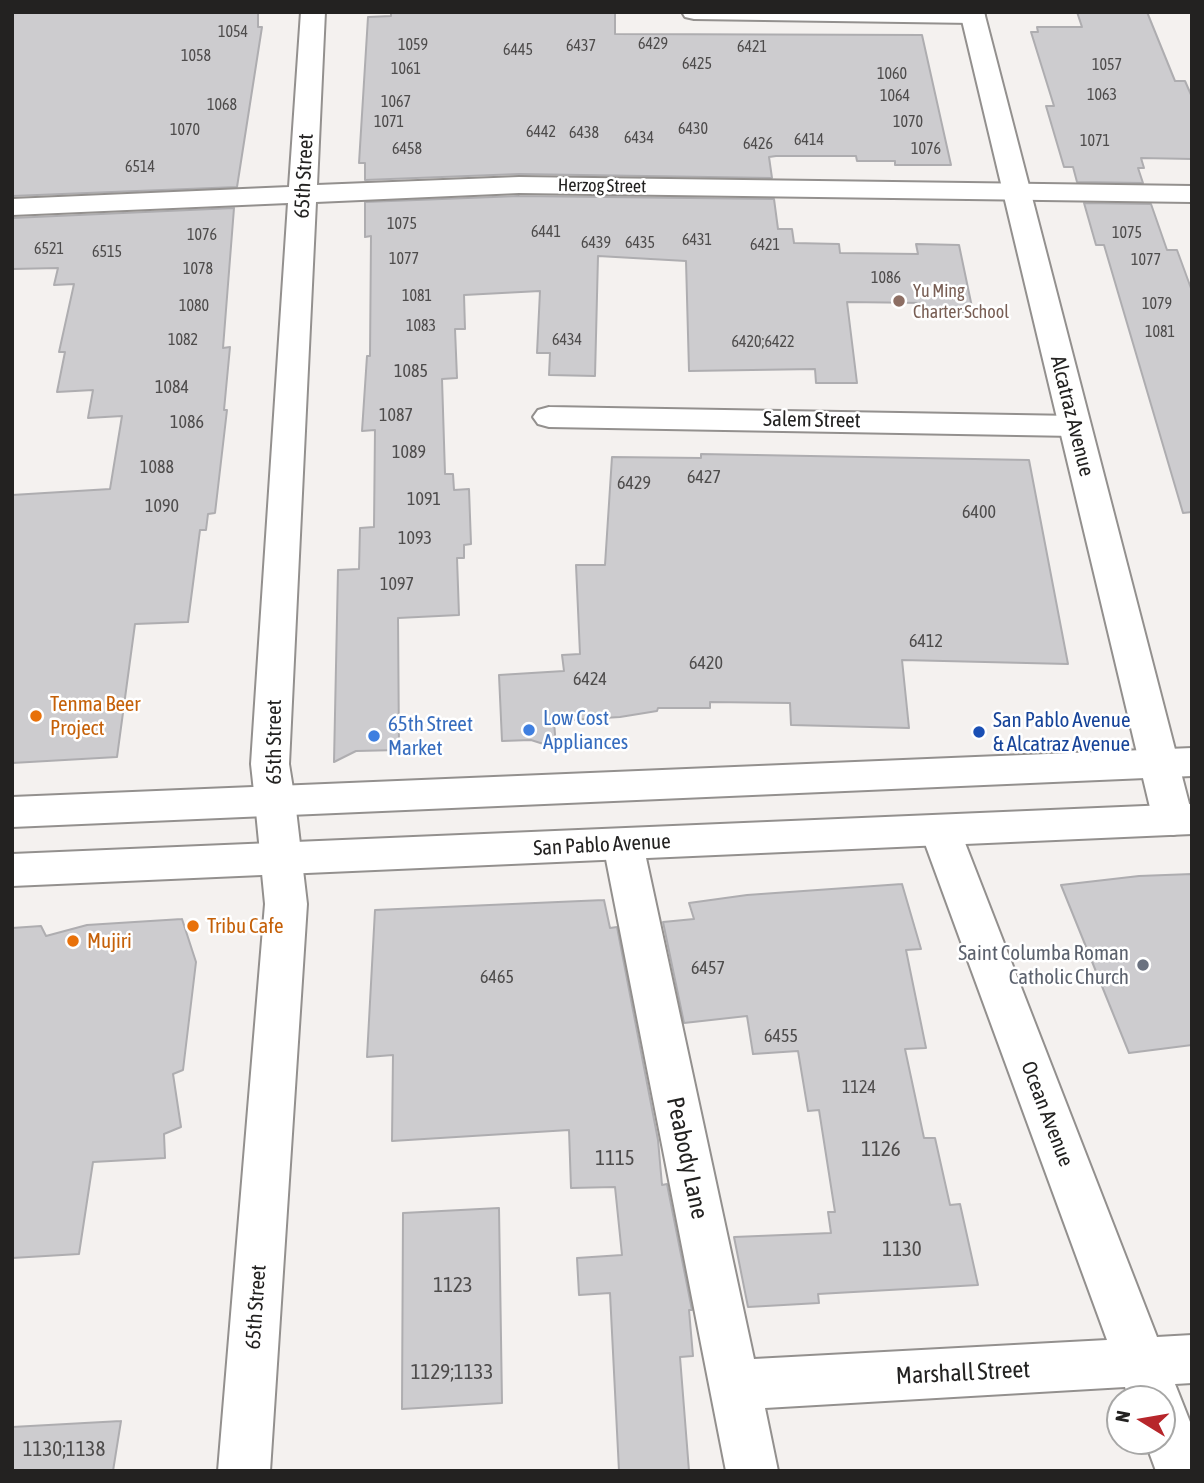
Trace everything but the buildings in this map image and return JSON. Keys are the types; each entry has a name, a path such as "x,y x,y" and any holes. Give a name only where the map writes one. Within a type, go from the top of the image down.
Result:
{"street":[{"name":"65th Street","path":"244,1471 286,904 270,764 313,12"},
{"path":"694,12 973,14"},
{"name":"Alcatraz Avenue","path":"973,14 1075,426 1175,763 1183,819"},
{"name":"Herzog Street","path":"12,207 519,185 1192,194"},
{"name":"Salem Street","path":"549,417 1075,426"},
{"path":"12,812 1175,763"},
{"name":"San Pablo Avenue","path":"12,870 1183,819"},
{"name":"Ocean Avenue","path":"940,830 1148,1381"},
{"name":"Peabody Lane","path":"623,844 752,1471"},
{"name":"Marshall Street","path":"734,1385 1148,1381 1192,1359"},
{"path":"1176,1453 1183,1471"}],"place":[{"name":"Yu Ming Charter School","path":"899,301"},
{"name":"Tenma Beer Project","path":"36,716"},
{"name":"Low Cost Appliances","path":"529,730"},
{"name":"San Pablo Avenue & Alcatraz Avenue","path":"979,732"},
{"name":"65th Street Market","path":"374,736"},
{"name":"Tribu Cafe","path":"193,926"},
{"name":"Mujiri","path":"73,941"},
{"name":"Saint Columba Roman Catholic Church","path":"1143,965"}]}
